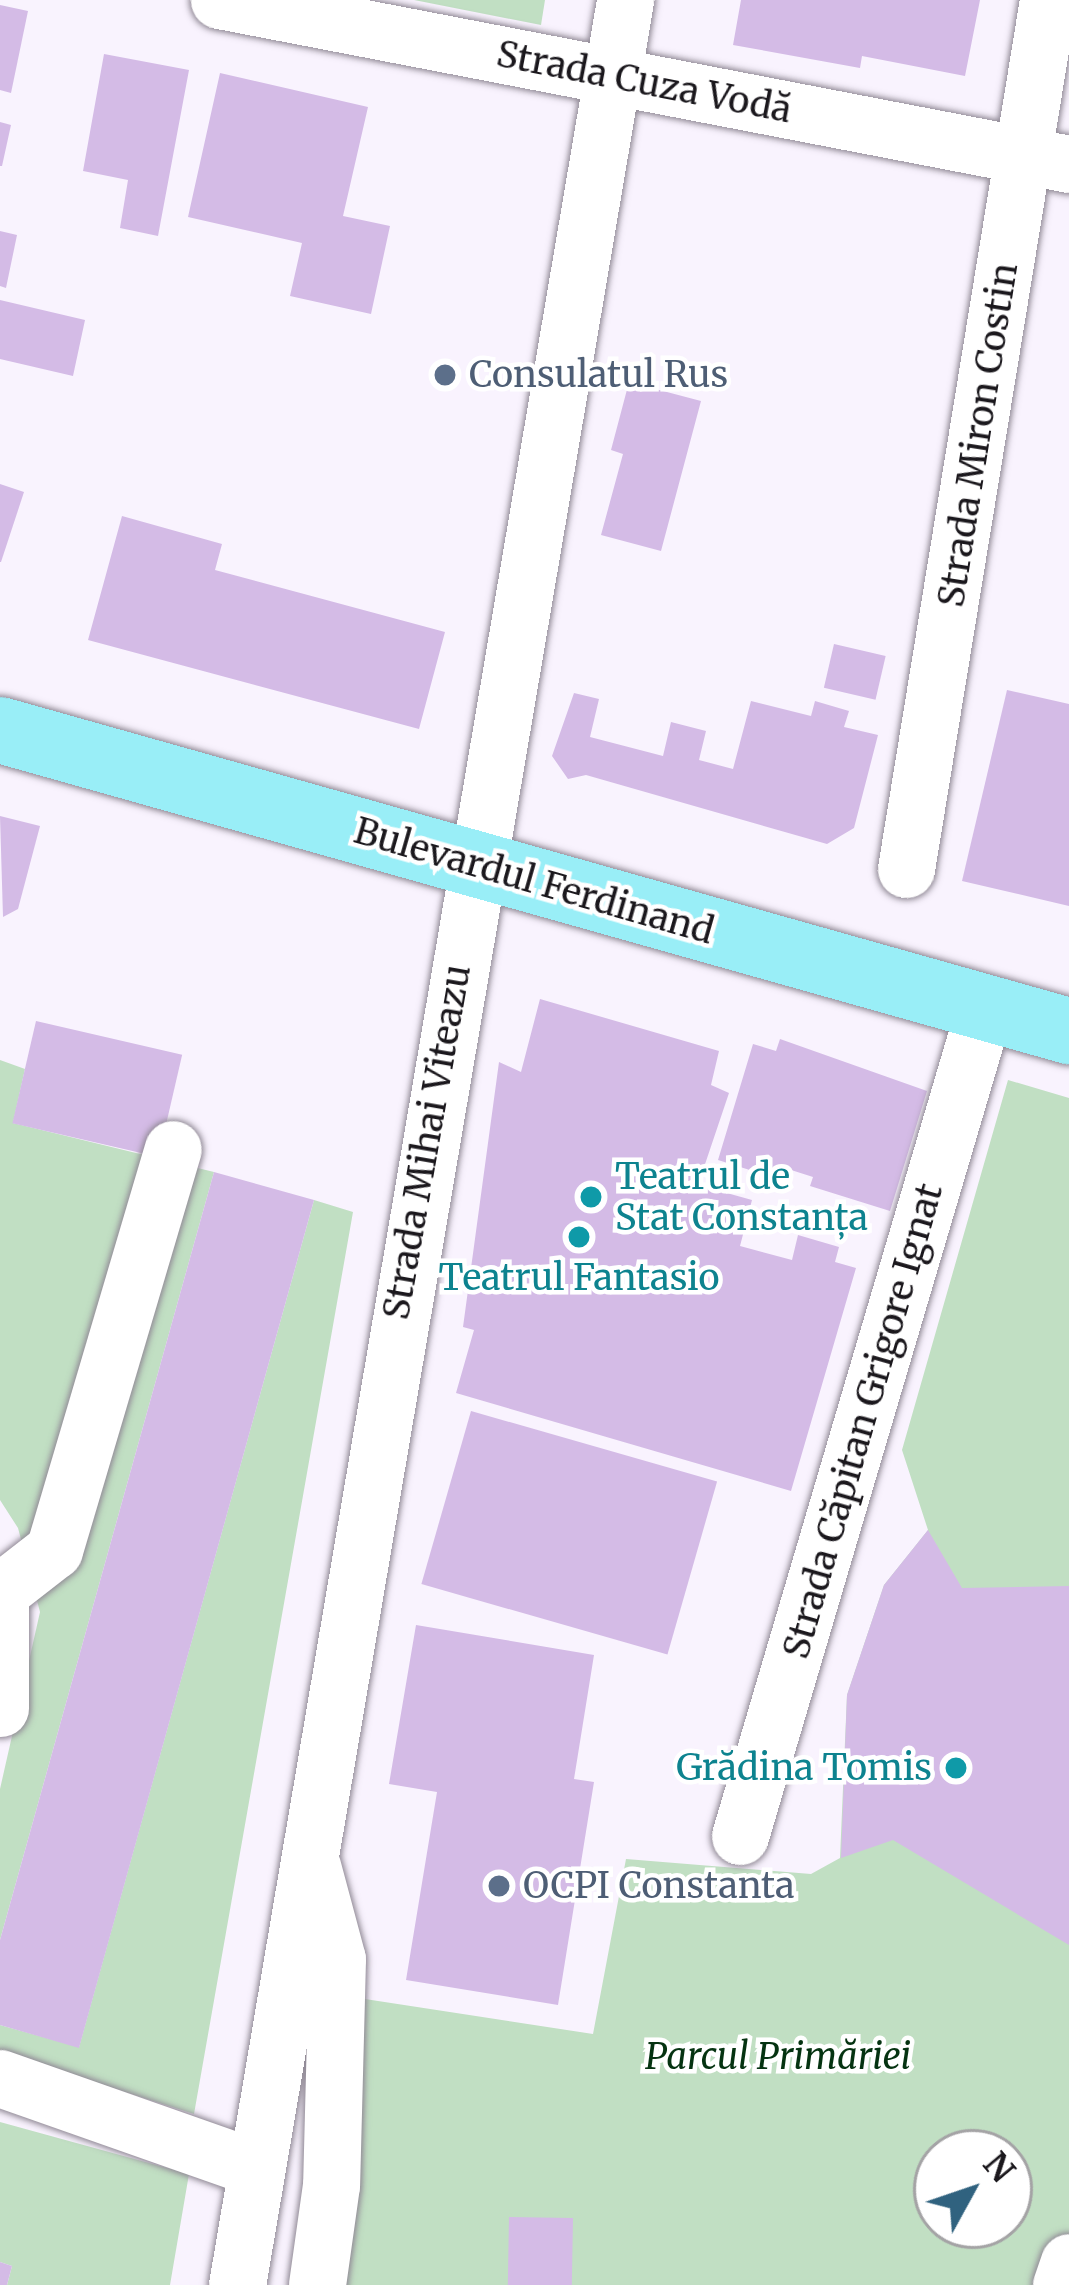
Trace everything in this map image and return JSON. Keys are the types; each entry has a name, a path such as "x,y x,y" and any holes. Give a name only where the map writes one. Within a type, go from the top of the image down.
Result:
{"main road":[{"name":"Bulevardul Ferdinand","path":"0,730 1069,1031"}],"street":[{"name":"Strada Mihai Viteazu","path":"237,2285 307,1850 625,0"},
{"name":"Strada Miron Costin","path":"906,869 1047,159 1048,0"},
{"name":"Strada Cuza Vodă","path":"241,2 1047,159"},
{"name":"Strada Căpitan Grigore Ignat","path":"740,1835 985,1007"},
{"path":"0,1708 0,1592 54,1550 173,1149"},
{"path":"307,1850 337,1959 331,2185 317,2285"},
{"path":"0,2078 256,2168"}],"green space":[{"path":"414,0 545,0 541,25"},
{"path":"0,1060 25,1069 13,1123 214,1172 0,1940 0,1789 40,1612 18,1528 0,1500"},
{"name":"Parcul Primăriei","path":"1008,1080 1069,1098 1069,2285 342,2285 365,1999 593,2034 626,1859 811,1874 840,1858 847,1695 884,1585 928,1530 902,1450"},
{"path":"314,1200 353,1212 194,2114 0,2052 0,2025 79,2047"},
{"path":"0,2122 189,2174 170,2285 7,2285 12,2266 0,2262"}],"building":[{"path":"741,0 980,0 965,76 862,56 860,68 733,45"},
{"path":"0,5 28,11 11,93 0,90"},
{"path":"104,54 189,70 158,236 120,228 128,180 83,171"},
{"path":"220,73 368,107 343,216 390,226 371,314 290,296 302,243 188,217"},
{"path":"0,122 11,125 2,166 0,166"},
{"path":"0,231 17,235 6,288 0,286"},
{"path":"0,300 85,320 73,376 0,359"},
{"path":"629,382 701,401 661,551 601,535 623,454 611,450"},
{"path":"0,484 24,492 1,562 0,562"},
{"path":"122,516 222,544 215,570 445,632 419,729 88,640"},
{"path":"834,644 886,656 876,700 824,688"},
{"path":"1007,690 1069,704 1069,906 962,881"},
{"path":"574,693 599,699 590,737 663,756 671,722 706,731 699,760 733,769 751,701 811,716 815,701 849,711 844,727 878,735 854,828 827,844 586,775 568,779 552,756"},
{"path":"0,816 40,826 18,909 3,917"},
{"name":"Teatrul Fantasio","path":"540,999 719,1051 711,1085 729,1093 698,1185 752,1200 740,1246 792,1260 798,1235 839,1247 835,1262 856,1268 791,1491 456,1393 474,1330 463,1327 499,1062 521,1072"},
{"path":"36,1021 182,1055 159,1157 12,1123"},
{"path":"780,1039 927,1091 890,1211 810,1186 813,1177 788,1169 785,1181 718,1160 753,1044 776,1051"},
{"path":"214,1172 314,1200 79,2048 0,2025 0,1940"},
{"path":"471,1411 717,1482 667,1655 421,1584"},
{"name":"Grădina Tomis","path":"928,1530 962,1588 1069,1586 1069,1945 893,1840 841,1858 847,1695 884,1585"},
{"name":"OCPI Constanta","path":"416,1625 594,1655 574,1779 594,1782 558,2005 406,1980 437,1792 389,1784"},
{"path":"509,2217 573,2218 572,2285 508,2285"},
{"path":"0,2262 12,2266 7,2285 0,2285"}],"place":[{"name":"Consulatul Rus","path":"445,375"},
{"name":"Teatrul de Stat Constanța","path":"591,1197"},
{"name":"Teatrul Fantasio","path":"579,1237"},
{"name":"Grădina Tomis","path":"956,1768"},
{"name":"OCPI Constanta","path":"499,1886"}]}
